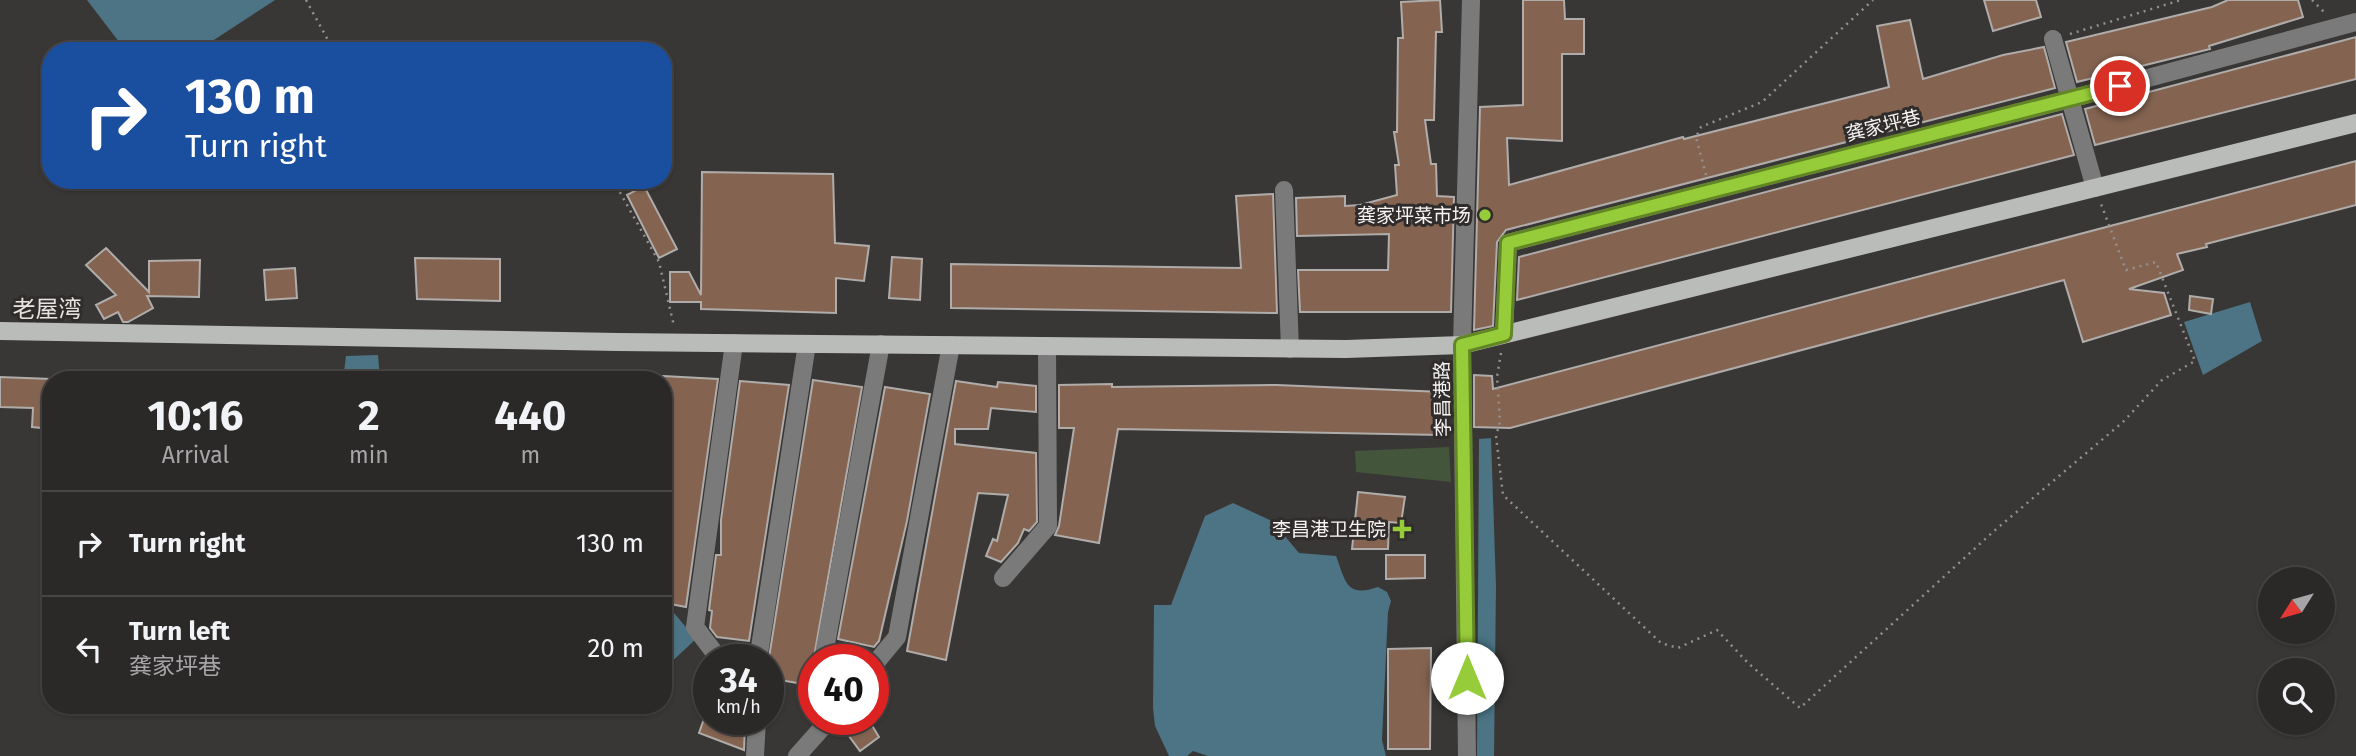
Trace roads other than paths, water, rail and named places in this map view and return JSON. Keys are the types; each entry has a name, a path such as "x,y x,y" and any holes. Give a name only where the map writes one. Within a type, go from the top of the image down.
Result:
{"main road":[{"path":"0,331 1290,349 1462,345 2356,123"}],"street":[{"name":"李昌港路","path":"1467,756 1462,345 1471,0"},
{"name":"龚家坪巷","path":"1504,334 1508,243 2070,99 2356,22"},
{"path":"2053,39 2095,188"},
{"path":"1283,190 1290,349"},
{"path":"708,644 695,627 734,343"},
{"path":"760,644 807,344"},
{"path":"827,644 881,344"},
{"path":"889,647 897,637 951,345"},
{"path":"1003,578 1048,526 1047,346"},
{"path":"755,756 756,735"},
{"path":"797,756 815,735"}],"water":[{"path":"87,0 275,0 211,42 119,42"},
{"path":"2250,302 2262,341 2203,375 2184,322"},
{"path":"378,355 379,371 344,371 346,356"},
{"path":"1491,438 1496,586 1494,756 1477,756 1479,439"},
{"path":"1233,503 1272,521 1299,553 1336,556 1345,580 1353,589 1367,590 1378,587 1387,592 1391,601 1388,612 1382,740 1386,756 1208,756 1193,751 1187,756 1169,756 1155,726 1153,708 1154,605 1171,605 1205,516"},
{"path":"672,611 696,639 672,661"}],"place":[{"name":"龚家坪菜市场","path":"1485,215"},
{"name":"李昌港卫生院","path":"1402,529"}],"district":[{"name":"老屋湾","path":"47,309"}]}
